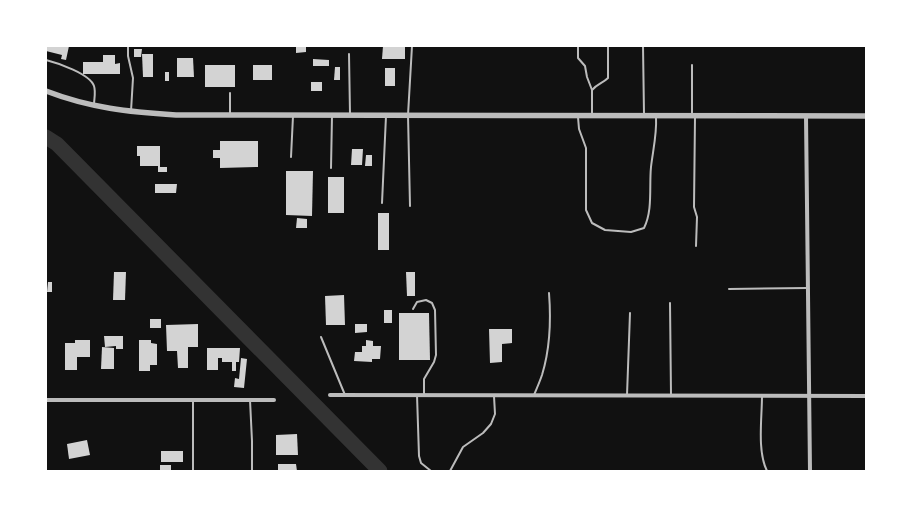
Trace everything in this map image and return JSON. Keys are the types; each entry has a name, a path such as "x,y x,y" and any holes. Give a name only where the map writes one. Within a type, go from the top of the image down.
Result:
{"street":[{"path":"46,91 69,100 94,106 131,112 176,115 866,116"},
{"path":"806,116 810,471"},
{"path":"330,395 866,396"},
{"path":"46,400 274,400"}],"lane":[{"path":"128,46 128,56 133,78 131,112"},
{"path":"410,206 408,115 412,46"},
{"path":"578,46 578,58 585,66 592,90 592,115"},
{"path":"592,90 597,84 604,82 608,78 608,46"},
{"path":"642,46 644,116"},
{"path":"349,54 350,115"},
{"path":"46,60 58,63 89,79 94,87 94,106"},
{"path":"692,66 694,207 697,217 696,246"},
{"path":"230,93 230,115"},
{"path":"291,157 294,115"},
{"path":"331,168 332,115"},
{"path":"382,203 386,115"},
{"path":"578,115 579,129 586,148 586,210 592,223 604,230 630,232 644,228 648,219 656,116"},
{"path":"729,288 808,288"},
{"path":"534,395 542,374 548,344 550,310 549,293"},
{"path":"413,309 414,305 421,300 429,301 435,304 436,355 434,362 424,379 424,395"},
{"path":"670,303 671,395"},
{"path":"627,395 630,314"},
{"path":"321,337 345,395"},
{"path":"417,395 419,456 421,463 430,471"},
{"path":"450,471 463,447 484,433 491,424 495,414 494,395"},
{"path":"762,396 761,442 763,461 767,471"},
{"path":"193,400 193,471"},
{"path":"250,400 252,471"}],"building":[{"path":"46,46 69,46 66,60 61,59 62,55 46,51"},
{"path":"296,46 306,46 306,52 296,53"},
{"path":"383,46 405,46 405,59 382,59"},
{"path":"134,49 142,49 141,57 134,57"},
{"path":"142,54 153,54 153,77 143,77"},
{"path":"103,55 115,55 115,64 120,63 120,74 83,74 83,62 103,62"},
{"path":"177,58 193,58 194,77 177,77"},
{"path":"313,59 329,60 329,66 313,66"},
{"path":"205,65 235,65 235,87 205,87"},
{"path":"253,65 272,65 272,80 253,80"},
{"path":"335,67 340,67 340,80 334,80"},
{"path":"385,68 395,68 395,86 385,86"},
{"path":"165,72 169,72 169,81 165,81"},
{"path":"311,82 322,82 322,91 311,91"},
{"path":"220,141 258,141 258,167 220,168 220,158 213,158 213,150 220,150"},
{"path":"137,146 160,146 160,167 167,167 167,172 158,172 158,166 140,166 140,156 137,156"},
{"path":"352,149 363,149 362,165 351,165"},
{"path":"366,155 372,155 372,166 365,166"},
{"path":"286,171 313,171 312,216 286,215"},
{"path":"328,177 344,177 344,213 328,213"},
{"path":"155,184 177,184 176,193 155,193"},
{"path":"378,213 389,213 389,250 378,250"},
{"path":"297,218 307,219 307,228 296,228"},
{"path":"114,272 126,272 125,300 113,300"},
{"path":"406,272 415,272 415,296 407,296"},
{"path":"48,282 52,282 52,292 47,292"},
{"path":"344,295 345,325 326,325 325,296"},
{"path":"384,310 392,310 392,323 384,323"},
{"path":"399,313 429,313 430,360 399,360"},
{"path":"150,319 161,319 161,328 150,328"},
{"path":"198,324 198,347 188,347 188,368 178,368 177,351 167,351 166,325"},
{"path":"355,324 367,324 367,332 355,333"},
{"path":"489,329 512,329 512,343 502,344 502,362 490,363"},
{"path":"104,336 123,336 123,349 116,349 116,346 105,347"},
{"path":"75,340 90,340 90,357 77,357 77,370 65,370 65,343 75,343"},
{"path":"139,340 151,340 151,343 157,344 157,365 150,365 150,371 139,371"},
{"path":"366,340 373,341 373,346 381,346 380,359 372,359 372,362 354,361 355,352 362,352 362,346 366,346"},
{"path":"102,347 114,348 114,369 101,369"},
{"path":"207,348 240,348 239,362 236,362 236,371 232,371 232,362 222,362 222,358 218,358 218,370 207,370"},
{"path":"241,358 247,359 244,388 234,387 235,378 239,379"},
{"path":"297,434 298,455 276,455 276,435"},
{"path":"87,440 90,455 69,459 67,444"},
{"path":"161,451 183,451 183,462 161,462"},
{"path":"278,464 296,464 297,471 278,471"},
{"path":"160,465 171,465 171,471 160,471"}],"waterway":[{"path":"46,137 57,144 380,471"}]}
